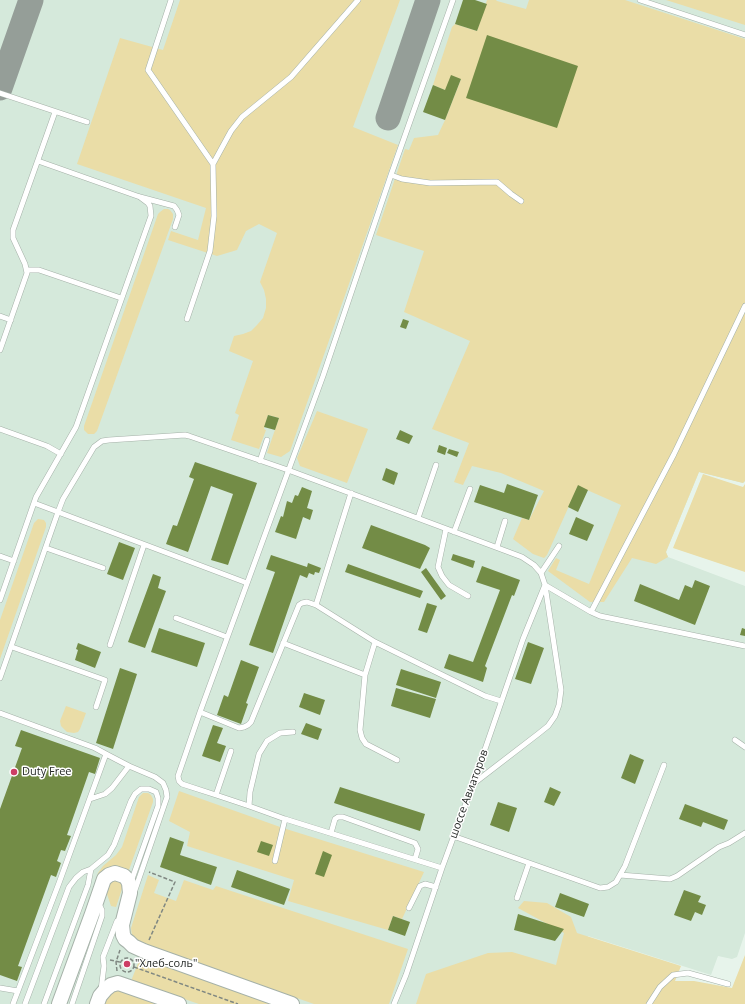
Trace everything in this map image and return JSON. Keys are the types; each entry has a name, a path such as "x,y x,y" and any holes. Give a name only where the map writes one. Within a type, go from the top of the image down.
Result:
{"street":[{"path":"59,1004 104,879 111,874 118,873 124,876 130,887 130,893 122,925 122,935 133,946 292,1004"},
{"path":"98,1000 109,987 118,983 180,1004"}],"lane":[{"path":"171,0 148,70 213,164"},
{"path":"187,319 210,251 214,216 213,164 231,131 242,117 291,77 358,0"},
{"path":"442,868 285,819 182,784 179,781 178,776 246,583 323,376 391,175 453,0"},
{"path":"640,0 745,34"},
{"path":"0,93 87,122"},
{"path":"0,350 27,270 13,238 14,230 55,112"},
{"path":"38,161 140,197 174,206 179,215 176,227"},
{"path":"391,175 402,179 430,183 496,182 521,202"},
{"path":"0,600 39,491 76,427 151,216 151,210 148,203 140,197"},
{"path":"27,270 39,270 121,298"},
{"path":"591,612 674,454 745,307"},
{"path":"0,316 11,320"},
{"path":"0,429 47,446 61,454"},
{"path":"0,678 58,512 63,500 94,447 105,440 185,435 288,470 497,547 522,557 534,565 541,573 545,584 561,690 559,705 548,726 473,784"},
{"path":"260,461 267,440"},
{"path":"418,518 436,465"},
{"path":"454,532 470,489"},
{"path":"316,605 351,493"},
{"path":"34,503 246,583"},
{"path":"497,547 505,521"},
{"path":"446,529 438,567 442,576 449,585 468,596"},
{"path":"110,645 144,545"},
{"path":"541,573 558,546"},
{"path":"46,548 103,568"},
{"path":"0,556 14,561"},
{"path":"545,584 600,616 745,646"},
{"name":"шоссе Авиаторов","path":"394,1004 406,975 453,836 473,784 523,639 545,584"},
{"path":"200,712 239,728 244,727 251,722 299,605 307,602 316,605 375,642 485,696 501,701"},
{"path":"176,618 227,637"},
{"path":"284,642 365,675"},
{"path":"375,642 365,675 360,730 362,738 366,744 397,760"},
{"path":"12,646 105,680 96,707"},
{"path":"0,712 95,748 129,766 155,777 163,783 166,790 166,797 122,931"},
{"path":"249,806 250,792 259,754 268,741 280,733 293,732"},
{"path":"735,740 745,747"},
{"path":"216,795 231,751"},
{"path":"13,1004 106,754"},
{"path":"453,836 600,888 608,887 616,882 625,866 664,765"},
{"path":"90,799 105,794 112,788 129,766"},
{"path":"25,1004 69,887 83,872 91,870 108,855 114,846 135,794 141,789 149,789 156,792 158,806 130,887 103,957 104,966 98,1000"},
{"path":"331,833 335,819 338,817 343,817 415,842 418,849 415,859"},
{"path":"275,861 285,819"},
{"path":"620,875 670,878 677,876 719,847 729,843 745,833"},
{"path":"517,898 529,863"},
{"path":"44,1004 88,885 91,870"},
{"path":"409,908 420,886 425,884 436,887"},
{"path":"72,1004 102,916 102,910 99,905 99,893"},
{"path":"648,1004 660,987 673,975 688,974 728,984"},
{"path":"0,988 18,991"}],"path":[{"path":"144,951 176,882 146,871"},
{"path":"103,957 120,962"},
{"path":"120,962 123,959 129,958 133,961 134,967"},
{"path":"120,962 120,968 123,971 131,971 134,967"},
{"path":"134,967 238,1004"}],"shaded area":[{"path":"0,0 745,0 745,481 743,483 699,472 666,552 668,557 745,586 745,933 737,957 732,959 718,956 711,975 588,936 563,1004 0,1004"},
{"path":"180,0 400,0 353,127 398,145 290,451 281,457 267,453 279,418 268,415 264,429 266,430 259,449 231,440 239,415 235,413 253,361 229,351 234,336 251,331 263,318 266,308 266,299 260,282 277,233 259,224 246,231 237,250 217,256 168,240 171,231 198,240 206,208 77,164 120,38 163,50"},
{"path":"487,0 496,0 526,9 529,0 625,0 745,39 745,481 743,483 699,472 666,552 668,557 656,564 632,558 604,602 590,602 548,571 556,558 560,560 556,570 589,584 621,505 578,486 547,555 544,558 533,554 513,539 522,518 529,520 544,491 501,473 472,466 463,485 454,482 469,443 432,429 470,341 404,312 424,251 376,235 405,149 409,150 414,138 438,135 461,79 445,90 433,85 452,27 455,24 477,31"},
{"path":"666,0 745,0 745,25"},
{"path":"164,209 170,210 173,214 173,219 97,431 94,434 88,434 84,430 84,426 158,214"},
{"path":"317,411 368,429 347,483 300,466 297,458"},
{"path":"703,474 743,487 745,484 745,572 673,548"},
{"path":"38,519 44,520 46,527 0,659 0,620 34,523"},
{"path":"66,706 86,713 78,732 67,732 61,726 60,721"},
{"path":"179,791 283,828 424,872 402,919 393,916 388,930 288,901 294,880 187,846 190,832 169,821"},
{"path":"143,793 148,793 151,795 153,802 129,870 120,868 95,882 98,873 103,866 116,855 122,847 139,797"},
{"path":"148,875 159,880 154,893 176,901 184,880 213,890 216,886 408,949 389,1004 314,1004 139,943 132,936 131,928"},
{"path":"110,880 121,880 123,886 116,907 111,906 106,891"},
{"path":"524,901 547,903 571,917 577,933 681,966 675,981 694,981 732,988 745,955 745,1004 416,1004 426,974 488,953 512,952 556,965 564,933 518,908"},
{"path":"141,956 273,1004 199,1004 131,981"},
{"path":"117,990 164,1004 103,1004 107,996"}],"building":[{"path":"463,0 475,0 487,4 477,31 455,24"},
{"path":"487,35 578,66 557,128 466,98"},
{"path":"451,75 461,79 445,120 423,112 433,85 445,90"},
{"path":"403,319 409,321 406,329 400,327"},
{"path":"268,415 279,418 275,430 264,427"},
{"path":"400,430 413,436 409,444 396,439"},
{"path":"439,445 447,448 445,455 437,452"},
{"path":"449,449 459,452 457,457 447,453"},
{"path":"195,462 257,483 228,565 211,560 233,494 211,486 188,552 166,544 173,525 177,526 194,479 189,477"},
{"path":"386,468 398,473 394,485 382,480"},
{"path":"507,484 538,495 529,520 474,502 480,485 504,493"},
{"path":"578,485 588,490 578,512 568,507"},
{"path":"302,487 312,491 307,508 313,510 310,520 303,517 296,539 275,532 281,516 283,517 287,501 292,503 295,495 298,496"},
{"path":"576,517 594,525 587,541 569,534"},
{"path":"371,525 430,548 420,569 362,548"},
{"path":"119,542 135,548 123,580 107,574"},
{"path":"453,554 475,561 473,568 451,560"},
{"path":"271,555 307,567 308,563 321,568 319,573 315,572 314,575 309,573 307,578 300,575 273,653 249,645 275,572 266,569"},
{"path":"348,564 423,591 420,598 345,572"},
{"path":"482,566 520,580 514,596 512,595 485,666 487,668 483,682 444,668 449,654 473,662 500,590 476,582"},
{"path":"426,568 446,596 441,600 421,572"},
{"path":"153,574 161,577 158,588 166,591 145,648 128,642"},
{"path":"695,580 710,586 695,625 634,601 640,584 679,600 685,585 692,588"},
{"path":"427,603 437,606 427,633 418,630"},
{"path":"159,628 205,643 197,667 151,652"},
{"path":"742,628 745,629 745,636 740,635"},
{"path":"528,642 544,648 531,684 515,679"},
{"path":"78,643 101,652 95,668 75,660 78,650 76,649"},
{"path":"241,660 259,667 246,703 248,704 241,724 217,715 224,695 228,697"},
{"path":"120,668 137,674 113,749 96,743"},
{"path":"401,669 441,682 436,698 396,685"},
{"path":"396,688 436,699 430,718 391,706"},
{"path":"304,693 325,700 320,715 299,707"},
{"path":"306,723 322,729 318,740 301,734"},
{"path":"213,725 223,728 217,743 226,746 220,762 202,756"},
{"path":"21,730 100,758 95,774 89,772 67,835 71,836 65,851 61,850 57,861 61,863 56,877 51,875 18,966 22,967 17,981 0,975 0,809 22,748 15,746"},
{"path":"630,754 644,760 635,784 621,778"},
{"path":"340,787 425,814 420,831 334,803"},
{"path":"550,787 561,792 554,806 544,802"},
{"path":"498,802 517,808 509,832 490,825"},
{"path":"685,804 728,820 724,830 703,822 701,827 679,819"},
{"path":"170,837 184,842 180,855 217,867 211,885 160,867"},
{"path":"261,841 273,845 269,856 257,852"},
{"path":"323,851 332,855 324,877 315,874"},
{"path":"237,870 290,889 284,905 231,887"},
{"path":"684,890 701,896 698,902 706,905 702,915 695,912 691,921 674,915"},
{"path":"560,893 589,904 584,917 555,907"},
{"path":"518,914 564,929 555,941 514,930"},
{"path":"393,916 410,922 405,936 388,930"}],"taxiway":[{"path":"0,88 31,0"},
{"path":"388,118 428,0"}],"place":[{"name":"Duty Free","path":"14,772"},
{"name":"\"Хлеб-соль\"","path":"127,964"}]}
